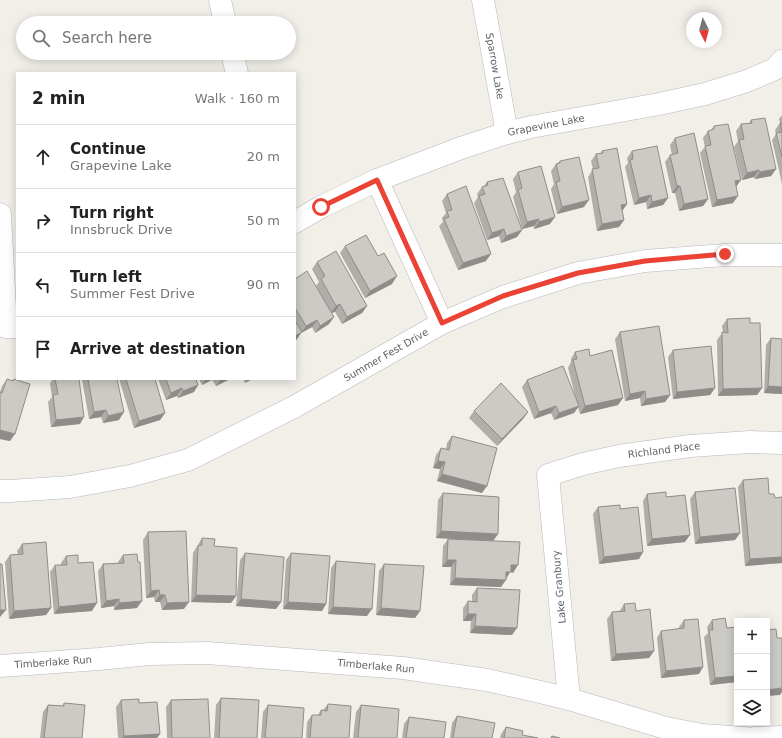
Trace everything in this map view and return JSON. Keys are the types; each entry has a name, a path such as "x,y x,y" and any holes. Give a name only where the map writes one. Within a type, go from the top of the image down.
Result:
{"street":[{"path":"220,0 223,16"},
{"name":"Sparrow Lake","path":"483,0 507,133"},
{"path":"234,60 237,72"},
{"name":"Grapevine Lake","path":"296,221 321,207 377,180 461,148 530,127 659,104 705,94 747,81 775,69 782,61"},
{"path":"377,180 442,323"},
{"path":"0,214 12,327"},
{"name":"Summer Fest Drive","path":"0,491 70,486 130,476 188,460 294,407 442,323 503,296 578,273 645,261 725,254 782,255"},
{"name":"Richland Place","path":"548,475 583,464 619,456 690,446 750,442 782,443"},
{"name":"Lake Granbury","path":"548,475 569,699"},
{"name":"Timberlake Run","path":"0,666 149,654 207,653 403,668 487,680 536,691 569,699 666,728 702,735 744,738"},
{"path":"754,738 782,737"}],"building":[{"path":"765,118 776,169 760,172 759,170 747,173 739,140 744,139 741,124 752,123 751,120"},
{"path":"728,124 741,180 735,181 738,196 717,200 705,146 711,145 708,131 714,129 714,126"},
{"path":"782,132 782,157 776,133"},
{"path":"694,133 708,199 684,204 680,186 677,186 670,155 678,153 675,138"},
{"path":"657,146 668,198 652,202 651,195 639,198 630,160 633,159 632,151"},
{"path":"617,148 627,204 621,205 624,220 602,224 592,169 599,168 596,154 603,153 602,151"},
{"path":"579,157 589,200 562,207 556,182 560,181 556,164 560,163 560,161"},
{"path":"541,166 555,217 539,222 539,219 527,222 518,190 522,188 518,172"},
{"path":"503,178 522,230 506,236 504,229 492,233 479,196 485,194 482,187 488,185 487,182"},
{"path":"466,186 491,254 463,263 444,219 449,217 447,211 452,210 447,194"},
{"path":"366,235 378,256 384,253 397,276 370,291 345,246"},
{"path":"336,251 367,306 347,317 340,304 336,306 321,279 325,276 317,262"},
{"path":"307,271 334,317 320,326 317,320 306,326 296,310 296,278"},
{"path":"750,318 750,323 760,323 762,388 723,389 722,332 728,333 727,319"},
{"path":"296,323 302,332 296,335"},
{"path":"659,326 670,395 646,399 645,391 630,394 620,332"},
{"path":"771,338 782,339 782,387 768,386"},
{"path":"711,346 715,388 677,392 673,350"},
{"path":"589,349 590,356 612,350 623,398 585,406 573,360 577,359 575,352"},
{"path":"563,366 579,406 559,413 556,406 539,412 527,380"},
{"path":"7,379 13,381 14,379 30,384 15,434 0,430 0,392 2,393"},
{"path":"55,380 79,380 84,417 56,420 53,395 58,394"},
{"path":"88,380 117,380 124,412 108,416 106,410 94,412"},
{"path":"126,380 155,380 165,413 139,421"},
{"path":"166,380 196,380 198,385 183,391 182,388 171,393"},
{"path":"501,383 528,412 502,439 474,411"},
{"path":"452,436 497,448 487,486 442,474 445,462 438,461 441,448 449,450"},
{"path":"768,478 769,494 774,494 775,498 782,497 782,557 750,559 743,480"},
{"path":"735,488 740,533 700,537 695,492"},
{"path":"666,492 666,497 685,495 690,535 652,539 647,494"},
{"path":"443,493 499,497 498,534 441,531"},
{"path":"620,505 620,509 638,507 643,552 604,557 598,507"},
{"path":"186,531 189,602 167,603 165,595 160,595 159,590 151,591 148,532"},
{"path":"202,538 215,539 214,546 237,548 236,596 196,595 198,546 202,545"},
{"path":"448,539 520,542 518,565 511,565 511,572 506,572 506,580 455,578 456,560 447,560"},
{"path":"46,542 51,608 14,611 10,555 23,554 22,544"},
{"path":"245,553 284,557 281,602 241,599"},
{"path":"291,553 330,556 326,604 288,602"},
{"path":"137,554 138,562 140,562 142,601 119,603 119,599 106,601 103,564 124,563 123,555"},
{"path":"78,555 78,563 93,562 97,603 59,607 55,565 67,565 66,556"},
{"path":"336,561 375,564 372,609 333,607"},
{"path":"0,564 2,564 6,610 0,610"},
{"path":"384,564 424,566 420,611 381,608"},
{"path":"477,588 520,590 517,628 475,626 476,614 468,614 468,601 477,602"},
{"path":"635,603 636,611 650,609 654,651 616,654 612,612 625,611 624,604"},
{"path":"725,618 727,628 734,627 734,676 715,678 709,630 713,630 712,620"},
{"path":"698,619 703,667 666,671 661,631 684,628 684,620"},
{"path":"776,629 777,638 782,638 782,688 770,690 770,654 770,630"},
{"path":"221,698 259,700 257,738 219,738"},
{"path":"139,699 139,703 157,702 160,734 124,736 121,700"},
{"path":"208,699 210,738 172,738 171,700"},
{"path":"64,703 85,705 82,738 44,738 48,705 64,706"},
{"path":"328,704 351,706 349,738 310,738 312,715 321,715 321,710 327,711"},
{"path":"268,705 304,708 302,738 265,738"},
{"path":"361,705 399,709 397,738 358,738"},
{"path":"457,716 495,723 492,738 453,738"},
{"path":"409,717 446,722 444,738 406,738"},
{"path":"506,727 523,731 522,735 538,738 504,738"}],"route":[{"path":"321,207 377,180 442,323 503,296 578,273 645,261 725,254"}]}
